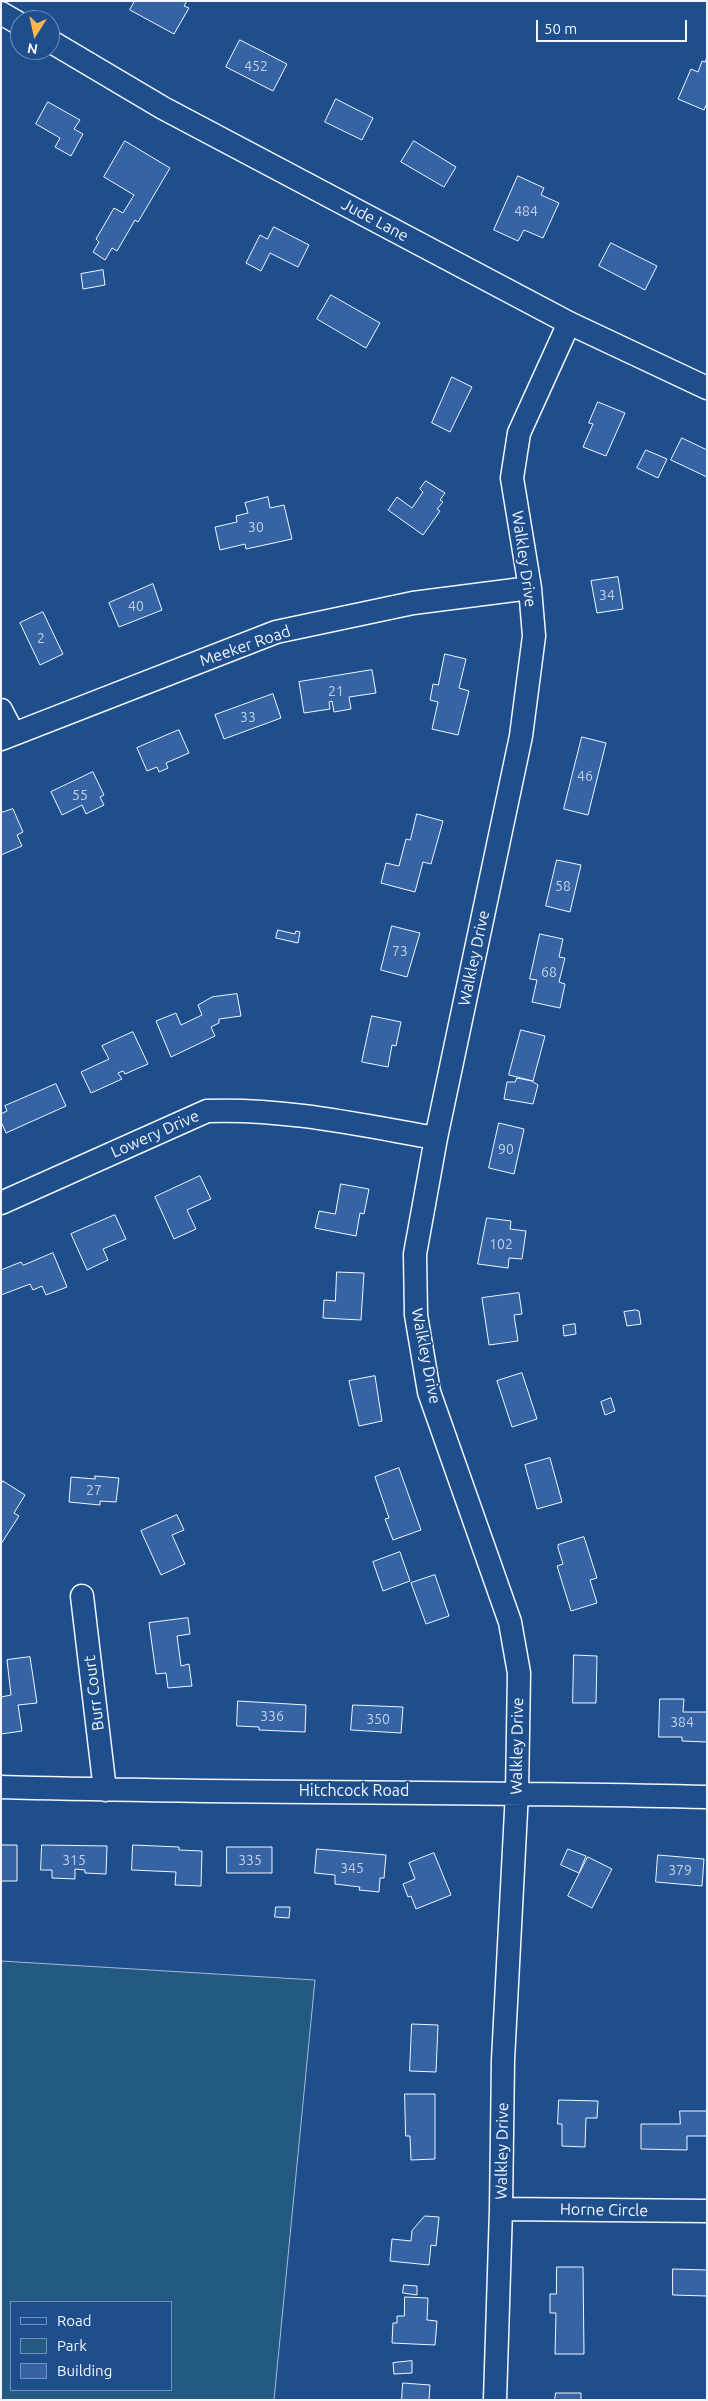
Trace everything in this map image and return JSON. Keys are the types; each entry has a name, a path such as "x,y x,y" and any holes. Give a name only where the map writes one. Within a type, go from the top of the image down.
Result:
{"street":[{"name":"Jude Lane","path":"60,47 163,108 569,323 707,388"},
{"name":"Walkley Drive","path":"495,2400 501,2209 503,2060 517,1792 518,1673 510,1622 429,1392 416,1315 415,1254 436,1138 521,736 534,636 530,588 520,540 512,478 517,442 519,433 569,323"},
{"name":"Meeker Road","path":"7,736 276,632 414,603 530,588"},
{"path":"1,710 7,736"},
{"name":"Lowery Drive","path":"1,1203 207,1111 243,1110 301,1115 436,1138"},
{"name":"Burr Court","path":"82,1596 105,1790"},
{"name":"Hitchcock Road","path":"1,1787 105,1790 517,1792 707,1798"},
{"name":"Horne Circle","path":"501,2209 707,2212"}],"green space":[{"path":"1,1961 315,1980 274,2400 1,2400"}],"building":[{"path":"135,1 187,1 184,6 189,8 174,34 130,10"},
{"path":"240,40 287,64 273,91 226,67"},
{"path":"707,57 707,103 704,110 678,99 691,69 698,72 702,61 705,62"},
{"path":"336,99 373,118 362,140 325,122"},
{"path":"48,102 80,120 74,129 83,134 71,156 55,147 60,138 36,124"},
{"path":"125,141 170,168 138,222 135,220 117,251 112,248 105,260 93,252 99,242 96,239 114,208 123,213 134,195 104,177"},
{"path":"414,141 456,167 444,187 401,162"},
{"path":"518,176 544,188 541,195 559,203 543,238 524,230 518,241 494,230"},
{"path":"274,227 309,245 298,267 270,253 261,271 246,263 260,235 267,239"},
{"path":"611,243 657,266 645,290 599,266"},
{"path":"103,270 105,285 83,289 81,274"},
{"path":"331,295 380,323 366,348 317,319"},
{"path":"452,377 472,387 450,432 432,423"},
{"path":"598,402 625,413 606,456 583,447 593,424 589,423"},
{"path":"682,438 707,450 707,477 671,460"},
{"path":"646,450 667,459 658,478 637,468"},
{"path":"426,481 445,493 440,500 443,502 437,509 440,511 423,535 388,510 397,497 412,508 423,492 420,489"},
{"path":"268,497 270,508 284,505 292,539 246,549 245,544 220,550 215,527 237,522 236,516 248,513 245,503"},
{"path":"618,577 623,609 597,613 591,581"},
{"path":"153,584 162,610 119,627 109,603"},
{"path":"43,612 63,654 40,665 20,623"},
{"path":"445,654 466,659 459,688 469,691 458,735 432,729 438,702 430,700 433,684 438,685"},
{"path":"372,670 376,693 349,697 351,709 334,712 332,701 329,702 330,709 304,713 299,682"},
{"path":"273,694 281,718 224,739 215,715"},
{"path":"179,730 189,753 166,763 168,768 159,772 157,767 147,771 137,748"},
{"path":"582,737 606,743 588,815 564,809"},
{"path":"93,772 104,795 100,797 104,805 86,814 82,805 62,815 51,792"},
{"path":"13,809 23,832 17,835 22,846 1,855 1,813"},
{"path":"417,814 443,821 431,864 423,862 415,892 381,883 386,863 399,866 406,839 410,840"},
{"path":"557,860 581,865 570,912 546,906"},
{"path":"392,926 420,933 407,977 381,970"},
{"path":"278,930 295,934 296,931 300,932 298,943 276,938"},
{"path":"540,934 563,939 559,957 565,958 559,982 565,984 560,1008 532,1002 537,980 530,979"},
{"path":"237,994 241,1016 219,1019 219,1023 211,1027 215,1036 171,1057 156,1021 176,1013 181,1025 202,1015 198,1005 212,997"},
{"path":"372,1016 401,1022 396,1046 392,1045 388,1067 362,1062"},
{"path":"521,1030 545,1036 533,1081 509,1075"},
{"path":"133,1032 148,1064 125,1074 123,1071 118,1073 122,1079 91,1093 81,1072 109,1059 102,1046"},
{"path":"517,1078 532,1081 538,1085 533,1104 504,1099 507,1082 515,1082"},
{"path":"56,1084 66,1106 6,1133 1,1122 1,1114 7,1111 5,1106"},
{"path":"499,1123 524,1129 514,1174 489,1168"},
{"path":"200,1176 211,1199 187,1210 196,1229 174,1239 155,1197"},
{"path":"341,1184 369,1189 364,1214 360,1213 356,1236 315,1228 319,1211 335,1214"},
{"path":"115,1215 126,1239 103,1249 108,1260 87,1270 71,1234"},
{"path":"487,1218 511,1221 510,1229 526,1231 522,1259 509,1258 508,1268 478,1264"},
{"path":"53,1253 67,1287 46,1295 42,1286 33,1290 30,1284 1,1295 1,1270 21,1262 23,1265"},
{"path":"337,1272 364,1273 361,1320 323,1318 324,1300 335,1301"},
{"path":"519,1293 522,1314 514,1315 518,1341 489,1345 482,1298"},
{"path":"639,1311 641,1324 627,1326 624,1312"},
{"path":"575,1324 576,1334 564,1336 563,1326"},
{"path":"522,1373 537,1419 512,1427 497,1381"},
{"path":"375,1376 382,1421 359,1426 349,1381"},
{"path":"611,1398 615,1411 605,1415 601,1402"},
{"path":"550,1458 562,1502 537,1509 525,1465"},
{"path":"399,1468 421,1530 393,1540 385,1519 389,1518 375,1477"},
{"path":"95,1476 119,1478 116,1502 100,1501 100,1505 69,1502 71,1477 95,1479"},
{"path":"3,1481 25,1495 14,1513 19,1516 1,1544 1,1485"},
{"path":"177,1515 184,1530 172,1535 185,1564 161,1575 141,1531"},
{"path":"584,1537 597,1578 590,1580 597,1603 571,1611 557,1566 563,1564 558,1545"},
{"path":"400,1552 410,1581 383,1591 373,1562"},
{"path":"435,1575 449,1616 426,1624 411,1583"},
{"path":"188,1618 190,1634 177,1636 181,1666 189,1664 192,1686 168,1688 166,1673 156,1674 149,1623"},
{"path":"574,1655 597,1656 596,1703 573,1703"},
{"path":"30,1657 37,1703 18,1705 22,1731 1,1734 1,1697 11,1695 7,1660"},
{"path":"660,1699 684,1699 683,1712 707,1712 707,1742 682,1741 682,1737 659,1737"},
{"path":"238,1701 306,1705 305,1732 259,1730 259,1727 237,1726"},
{"path":"353,1705 403,1707 401,1733 351,1730"},
{"path":"1,1845 17,1845 17,1881 1,1881"},
{"path":"42,1845 107,1846 106,1874 85,1873 85,1870 75,1869 75,1879 52,1878 52,1870 41,1870"},
{"path":"133,1845 179,1847 179,1850 202,1851 201,1886 175,1885 176,1872 132,1870"},
{"path":"227,1847 272,1847 272,1873 227,1873"},
{"path":"317,1849 386,1855 384,1878 380,1878 379,1892 359,1890 360,1887 335,1884 335,1875 315,1873"},
{"path":"568,1849 586,1856 579,1873 561,1865"},
{"path":"434,1853 451,1895 416,1909 411,1896 408,1897 403,1884 415,1879 409,1863"},
{"path":"658,1855 704,1859 702,1886 656,1882"},
{"path":"588,1857 612,1869 592,1908 568,1896"},
{"path":"276,1907 290,1907 289,1918 275,1917"},
{"path":"412,2024 438,2025 436,2072 410,2071"},
{"path":"405,2094 435,2094 435,2159 411,2160 410,2136 406,2136"},
{"path":"559,2100 598,2101 597,2118 586,2118 585,2147 562,2146 562,2124 558,2124"},
{"path":"680,2111 707,2111 707,2136 687,2136 687,2150 641,2149 641,2124 680,2124"},
{"path":"425,2216 439,2217 436,2246 431,2245 429,2265 390,2261 392,2239 411,2241 412,2231"},
{"path":"557,2267 583,2267 584,2354 555,2354 556,2313 550,2313 550,2294 556,2294"},
{"path":"673,2269 707,2270 707,2296 673,2295"},
{"path":"404,2285 417,2286 417,2295 403,2293"},
{"path":"405,2297 428,2298 427,2320 437,2321 435,2345 392,2343 393,2323 397,2323 397,2316 404,2316"},
{"path":"412,2361 412,2373 394,2374 393,2363"},
{"path":"403,2383 430,2385 429,2400 402,2400"},
{"path":"556,2393 581,2393 581,2400 555,2400"}]}
